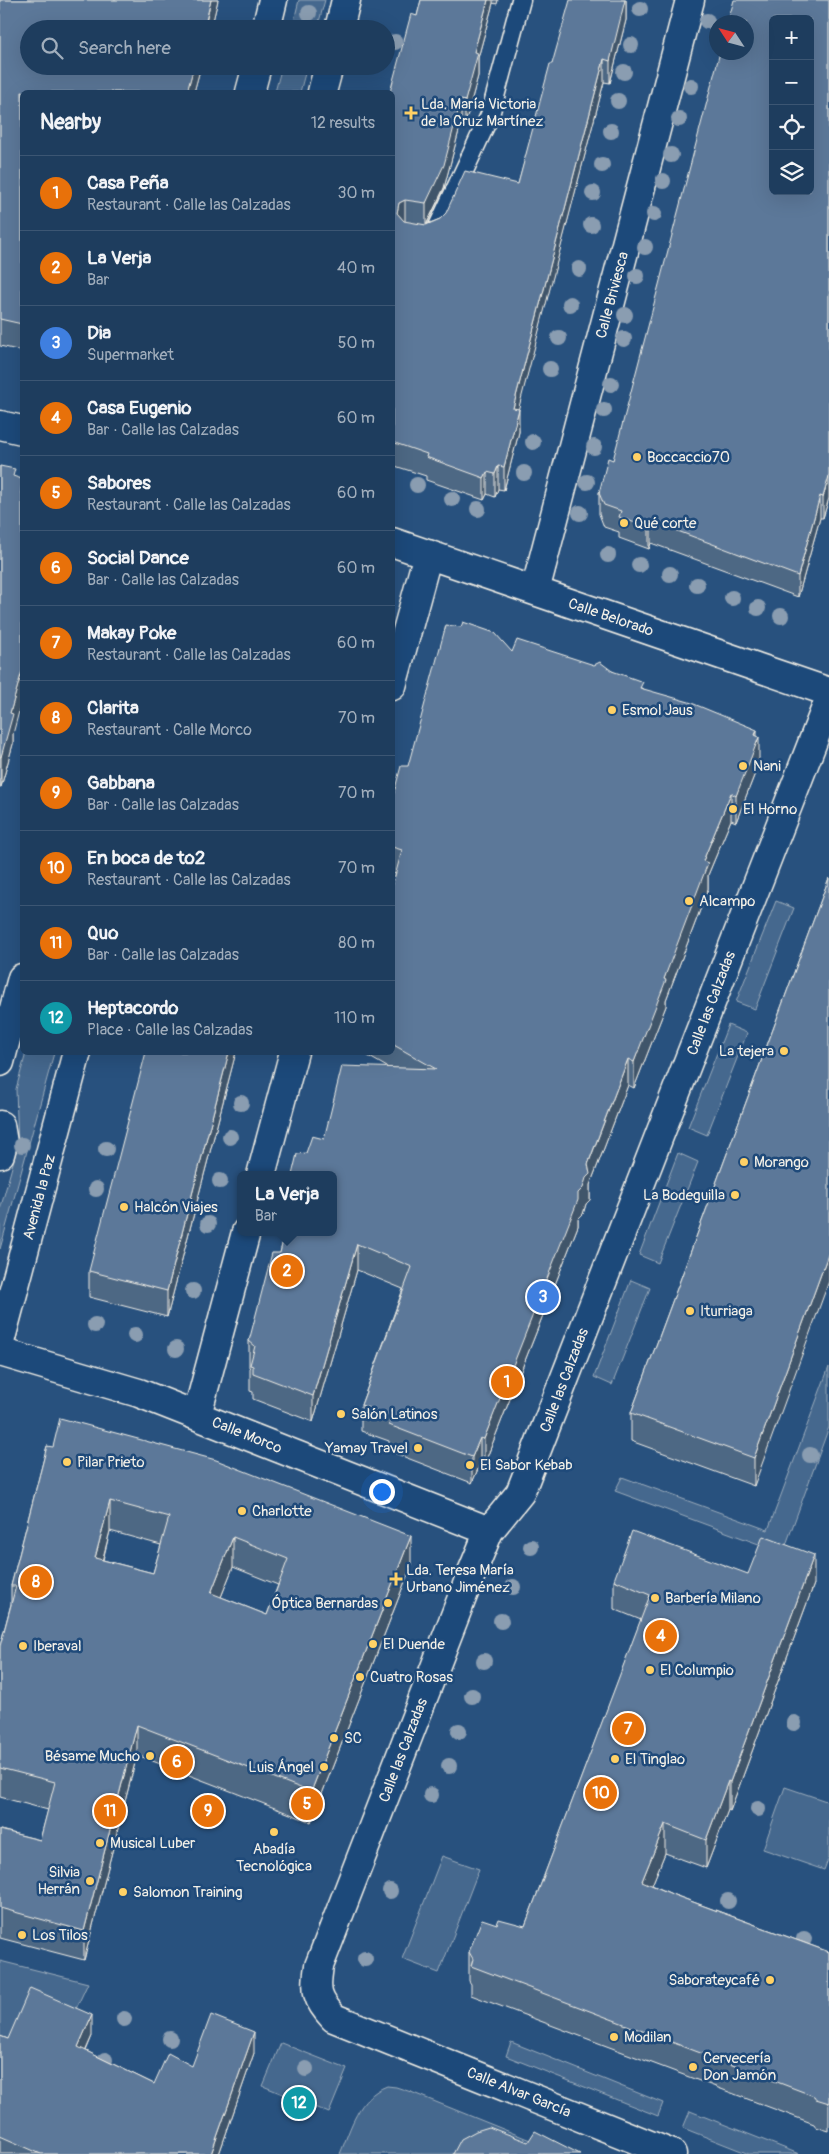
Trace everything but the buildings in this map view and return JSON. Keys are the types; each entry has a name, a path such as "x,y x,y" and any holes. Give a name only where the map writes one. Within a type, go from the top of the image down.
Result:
{"street":[{"path":"268,20 274,0"},
{"path":"341,20 346,0"},
{"name":"Calle Briviesca","path":"535,591 690,0"},
{"path":"251,90 255,75"},
{"path":"323,90 327,75"},
{"name":"Calle Belorado","path":"395,543 829,692"},
{"path":"395,675 428,554"},
{"name":"Calle las Calzadas","path":"366,2031 334,2018 322,2005 316,1988 319,1966 489,1531 520,1493 829,700"},
{"path":"0,1062 20,986"},
{"name":"Avenida la Paz","path":"0,1342 77,1055"},
{"path":"262,1171 293,1055"},
{"path":"0,1125 3,1143 0,1154"},
{"path":"197,1415 245,1236"},
{"name":"Calle Morco","path":"0,1352 139,1393 489,1531"},
{"name":"Calle Alvar García","path":"366,2031 672,2154"}],"lane":[{"path":"415,236 429,237 436,231 490,115 521,0"}],"shaded area":[{"path":"299,0 325,0 319,20 294,20"},
{"path":"280,75 305,75 301,90 276,90"},
{"path":"776,901 794,908 755,1009 736,1002"},
{"path":"728,1025 747,1033 707,1135 688,1127"},
{"path":"25,1055 53,1055 0,1249 0,1210 18,1145 16,1089"},
{"path":"678,1153 698,1162 658,1263 639,1255"},
{"path":"631,1280 650,1288 612,1385 594,1377"},
{"path":"829,1367 829,1427 783,1553 615,1491 622,1477 768,1530"},
{"path":"785,1787 829,1802 829,1857 824,1870 763,1849"},
{"path":"442,1856 479,1869 439,1973 402,1959"},
{"path":"0,1961 88,1983 68,2026 0,2056"},
{"path":"511,2042 663,2103 658,2116 506,2056"},
{"path":"281,2043 347,2069 329,2113 263,2086"},
{"path":"387,2086 411,2092 535,2142 459,2154 340,2154 362,2105 377,2091"},
{"path":"690,2111 799,2154 749,2154 683,2128"}],"place":[{"name":"Lda. María Victoria de la Cruz Martínez","path":"411,113"},
{"name":"Boccaccio70","path":"637,457"},
{"name":"Qué corte","path":"624,523"},
{"name":"Esmol Jaus","path":"612,710"},
{"name":"Nani","path":"743,766"},
{"name":"El Horno","path":"733,809"},
{"name":"Alcampo","path":"689,901"},
{"name":"La tejera","path":"784,1051"},
{"name":"Morango","path":"744,1162"},
{"name":"La Bodeguilla","path":"735,1195"},
{"name":"Halcón Viajes","path":"124,1207"},
{"name":"La Verja","path":"287,1271"},
{"name":"Dia","path":"543,1297"},
{"name":"Iturriaga","path":"690,1311"},
{"name":"Casa Peña","path":"507,1382"},
{"name":"Salón Latinos","path":"341,1414"},
{"name":"Yamay Travel","path":"418,1448"},
{"name":"Pilar Prieto","path":"67,1462"},
{"name":"El Sabor Kebab","path":"470,1465"},
{"name":"Charlotte","path":"242,1511"},
{"name":"Lda. Teresa María Urbano Jiménez","path":"396,1579"},
{"name":"Clarita","path":"36,1582"},
{"name":"Barbería Milano","path":"655,1598"},
{"name":"Óptica Bernardas","path":"388,1603"},
{"name":"Casa Eugenio","path":"661,1636"},
{"name":"El Duende","path":"373,1644"},
{"name":"Iberaval","path":"23,1646"},
{"name":"El Columpio","path":"650,1670"},
{"name":"Cuatro Rosas","path":"360,1677"},
{"name":"Makay Poke","path":"628,1729"},
{"name":"SC","path":"334,1738"},
{"name":"Bésame Mucho","path":"150,1756"},
{"name":"El Tinglao","path":"615,1759"},
{"name":"Social Dance","path":"177,1762"},
{"name":"Luis Ángel","path":"324,1767"},
{"name":"En boca de to2","path":"601,1793"},
{"name":"Sabores","path":"307,1804"},
{"name":"Quo","path":"110,1811"},
{"name":"Gabbana","path":"208,1811"},
{"name":"Abadía Tecnológica","path":"274,1832"},
{"name":"Musical Luber","path":"100,1843"},
{"name":"Silvia Herrán","path":"90,1881"},
{"name":"Salomon Training","path":"123,1892"},
{"name":"Los Tilos","path":"22,1935"},
{"name":"Saborateycafé","path":"770,1980"},
{"name":"Modilan","path":"614,2037"},
{"name":"Cervecería Don Jamón","path":"693,2067"},
{"name":"Heptacordo","path":"299,2103"}]}
